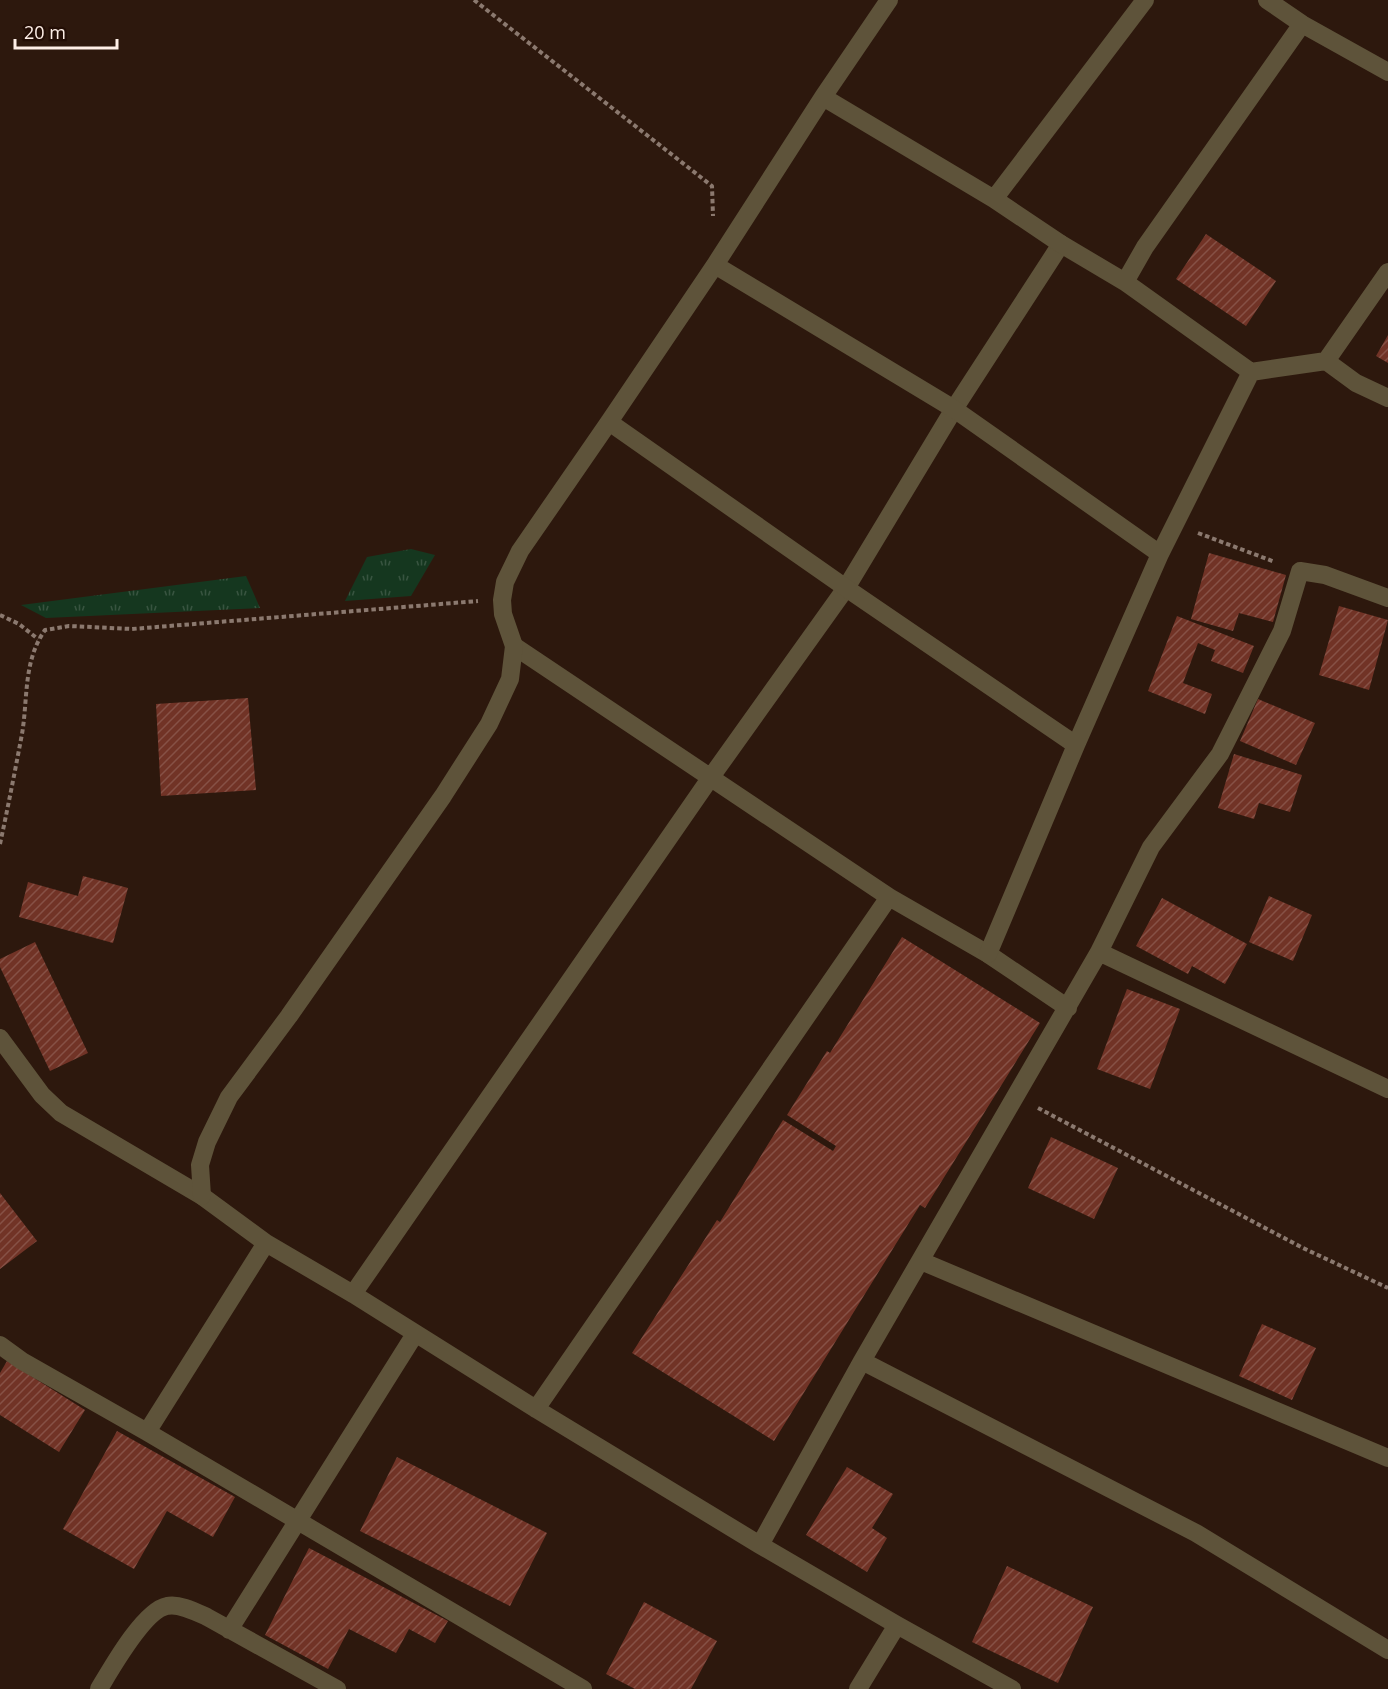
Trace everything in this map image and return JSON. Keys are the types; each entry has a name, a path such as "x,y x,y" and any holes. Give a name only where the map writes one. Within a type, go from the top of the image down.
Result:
{"street":[{"path":"202,1196 200,1165 207,1142 229,1097 289,1016 443,796 484,733 510,680 514,646 503,614 502,600 505,582 520,551 715,265 823,97 889,0"},
{"path":"994,200 1145,0"},
{"path":"1267,0 1302,24 1388,72"},
{"path":"1125,282 1145,247 1302,24"},
{"path":"823,97 1125,282 1251,372 1326,361 1356,383 1388,398"},
{"path":"353,1294 711,777 846,588 954,409 1061,244"},
{"path":"715,265 954,409 1160,554"},
{"path":"1326,361 1388,272"},
{"path":"988,954 1160,554 1251,372"},
{"path":"609,422 1076,745"},
{"path":"760,1545 862,1361 1068,1008 1099,952 1151,847 1220,754 1282,631 1300,571 1326,575 1388,598"},
{"path":"514,646 889,897 988,954 1068,1008"},
{"path":"536,1409 889,897"},
{"path":"1099,952 1388,1089"},
{"path":"0,1038 42,1095 61,1113 202,1196 266,1243 353,1294 536,1409 760,1545 1012,1689"},
{"path":"147,1432 266,1243"},
{"path":"921,1261 1388,1458"},
{"path":"228,1630 415,1334"},
{"path":"0,1345 22,1362 147,1432 583,1689"},
{"path":"862,1361 1196,1533 1388,1650"},
{"path":"99,1689 121,1653 156,1610 168,1605 207,1617 337,1689"},
{"path":"858,1689 897,1625"}],"path":[{"path":"474,0 712,186 713,219"},
{"path":"1174,524 1300,571"},
{"path":"0,844 22,731 27,676 38,639 45,630 69,626 132,629 502,600"},
{"path":"0,615 19,624 38,639"},
{"path":"1016,1096 1303,1248 1388,1288"}],"green space":[{"path":"411,549 435,555 411,596 345,601 367,557"},
{"path":"246,576 260,608 46,618 21,605"}],"building":[{"path":"1206,234 1276,281 1246,326 1176,279"},
{"path":"1388,335 1388,363 1376,356"},
{"path":"1209,553 1286,575 1273,622 1239,613 1233,631 1191,619"},
{"path":"1339,606 1388,620 1369,690 1319,675"},
{"path":"1177,616 1254,646 1243,673 1211,661 1215,650 1198,643 1183,683 1212,694 1205,714 1148,691"},
{"path":"248,698 256,790 161,796 156,704"},
{"path":"1258,699 1315,723 1296,765 1240,741"},
{"path":"1234,754 1302,775 1290,812 1259,803 1254,819 1218,808"},
{"path":"83,876 128,888 113,943 19,917 28,882 78,896"},
{"path":"1269,896 1312,915 1293,961 1249,942"},
{"path":"1162,898 1247,944 1225,984 1192,966 1188,974 1136,946"},
{"path":"902,937 1040,1023 925,1208 920,1205 774,1441 632,1353 717,1220 720,1222 783,1120 833,1151 836,1146 787,1115 827,1051 830,1053"},
{"path":"35,942 88,1053 50,1071 0,967 0,959"},
{"path":"1127,989 1180,1009 1150,1089 1097,1069"},
{"path":"1051,1137 1118,1168 1094,1219 1028,1188"},
{"path":"0,1193 37,1241 0,1269"},
{"path":"1262,1324 1316,1348 1292,1400 1239,1376"},
{"path":"7,1361 85,1410 59,1452 0,1415 0,1373"},
{"path":"117,1431 235,1497 213,1537 167,1511 134,1569 63,1529"},
{"path":"397,1457 547,1533 510,1606 360,1531"},
{"path":"847,1467 893,1494 872,1528 887,1538 867,1572 806,1535"},
{"path":"309,1548 448,1621 435,1643 409,1629 396,1653 349,1629 328,1669 265,1635"},
{"path":"1007,1566 1093,1607 1058,1683 972,1642"},
{"path":"644,1602 717,1641 691,1689 635,1689 606,1674"}]}
